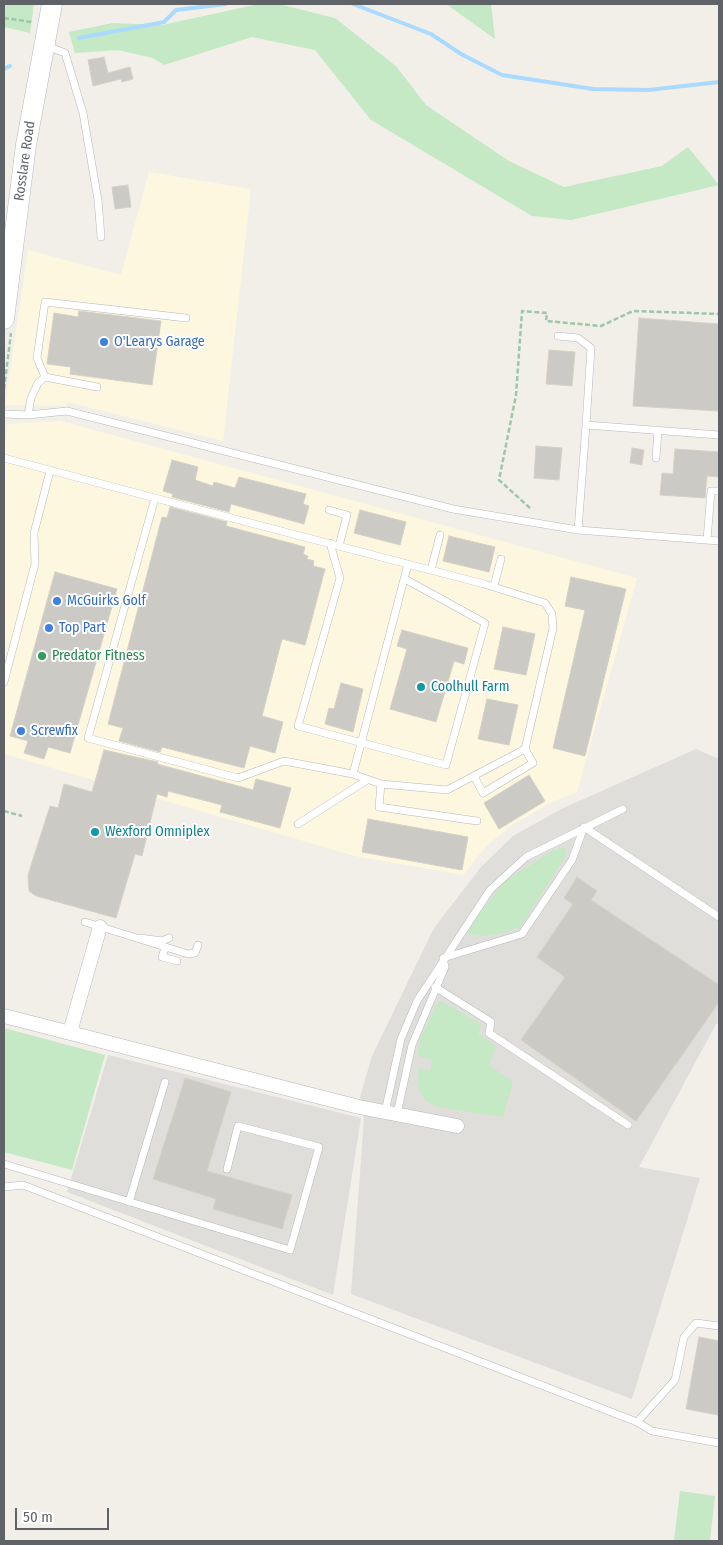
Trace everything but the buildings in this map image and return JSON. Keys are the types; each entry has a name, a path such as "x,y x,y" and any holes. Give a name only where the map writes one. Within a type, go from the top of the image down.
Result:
{"main road":[{"name":"Rosslare Road","path":"4,319 26,145 52,4"}],"street":[{"path":"70,1032 100,927"},
{"path":"4,1016 391,1113 458,1126"}],"lane":[{"path":"45,45 65,52 83,113 98,200 101,237"},
{"path":"45,377 37,358 45,302 186,318"},
{"path":"558,336 578,338 591,348 578,530"},
{"path":"45,377 98,387"},
{"path":"28,415 31,398 38,383 45,377"},
{"path":"4,414 28,415 67,411 454,509 578,530 719,541"},
{"path":"586,424 719,435"},
{"path":"656,458 658,430"},
{"path":"4,458 494,586 545,603 552,614 553,628 525,749 533,763 484,793 474,776"},
{"path":"4,682 35,564 34,533 50,471"},
{"path":"707,540 711,491 719,491"},
{"path":"155,498 88,738 238,778 284,761 354,774 382,784 447,790 525,749"},
{"path":"330,510 347,515 339,546"},
{"path":"431,570 440,535"},
{"path":"330,543 340,578 298,726 446,765 485,623 405,579"},
{"path":"494,586 501,559"},
{"path":"354,774 408,564"},
{"path":"298,824 367,780"},
{"path":"382,784 379,808 477,821"},
{"path":"391,1113 401,1039 417,1001 443,958 490,890 526,857 623,809"},
{"path":"443,958 522,934 572,860 584,827"},
{"path":"584,827 719,918"},
{"path":"85,922 140,938 162,941 169,938"},
{"path":"140,938 147,943 188,954 194,953 198,945"},
{"path":"165,948 162,957 177,961"},
{"path":"391,1113 412,1045 436,986 446,967 443,958"},
{"path":"436,986 491,1022 489,1034 628,1125"},
{"path":"129,1202 165,1082"},
{"path":"4,1164 290,1250 319,1147 238,1126 227,1169"},
{"path":"4,1186 23,1185 637,1422 652,1431 719,1443"},
{"path":"637,1422 675,1380 684,1337 696,1323 719,1326"}],"path":[{"path":"4,18 48,24"},
{"path":"530,508 499,480 516,395 522,311 547,313 546,321 601,326 633,311 719,314"},
{"path":"4,812 22,816"}],"shaded area":[{"path":"149,172 251,189 223,441 67,402 66,406 5,405 28,250 121,275"},
{"path":"61,421 637,578 577,792 552,802 515,823 486,846 463,875 355,856 4,754 4,451 7,424"},
{"path":"696,749 719,759 719,1023 716,1024 639,1167 700,1178 632,1399 351,1294 364,1119 360,1097 372,1056 434,928 481,867 513,836 561,809"},
{"path":"108,1055 361,1118 333,1295 67,1192"}],"green space":[{"path":"4,4 34,4 30,33 4,27"},
{"path":"259,4 279,4 335,18 396,66 426,105 509,161 564,187 662,166 688,147 719,185 571,220 532,216 371,120 315,50 252,37 164,65 153,58 118,50 75,53 69,32 113,23 162,25"},
{"path":"446,4 491,4 495,39"},
{"path":"563,847 566,849 565,857 521,926 504,933 484,936 468,934 470,926 505,881 552,851"},
{"path":"441,1001 479,1023 481,1025 478,1034 496,1046 489,1065 513,1082 503,1117 437,1107 425,1100 419,1091 418,1068 430,1071 432,1060 418,1056 420,1039 438,1002"},
{"path":"4,1028 105,1055 72,1170 4,1152"},
{"path":"680,1491 715,1496 710,1541 674,1541"}],"waterway":[{"path":"79,38 164,22 176,10 226,4"},
{"path":"353,4 431,34 461,54 502,75 593,89 648,90 719,82"},
{"path":"4,69 10,66"}],"place":[{"name":"O'Learys Garage","path":"104,342"},
{"name":"McGuirks Golf","path":"57,601"},
{"name":"Top Part","path":"49,628"},
{"name":"Predator Fitness","path":"42,656"},
{"name":"Coolhull Farm","path":"421,687"},
{"name":"Screwfix","path":"21,731"},
{"name":"Wexford Omniplex","path":"95,832"}]}
